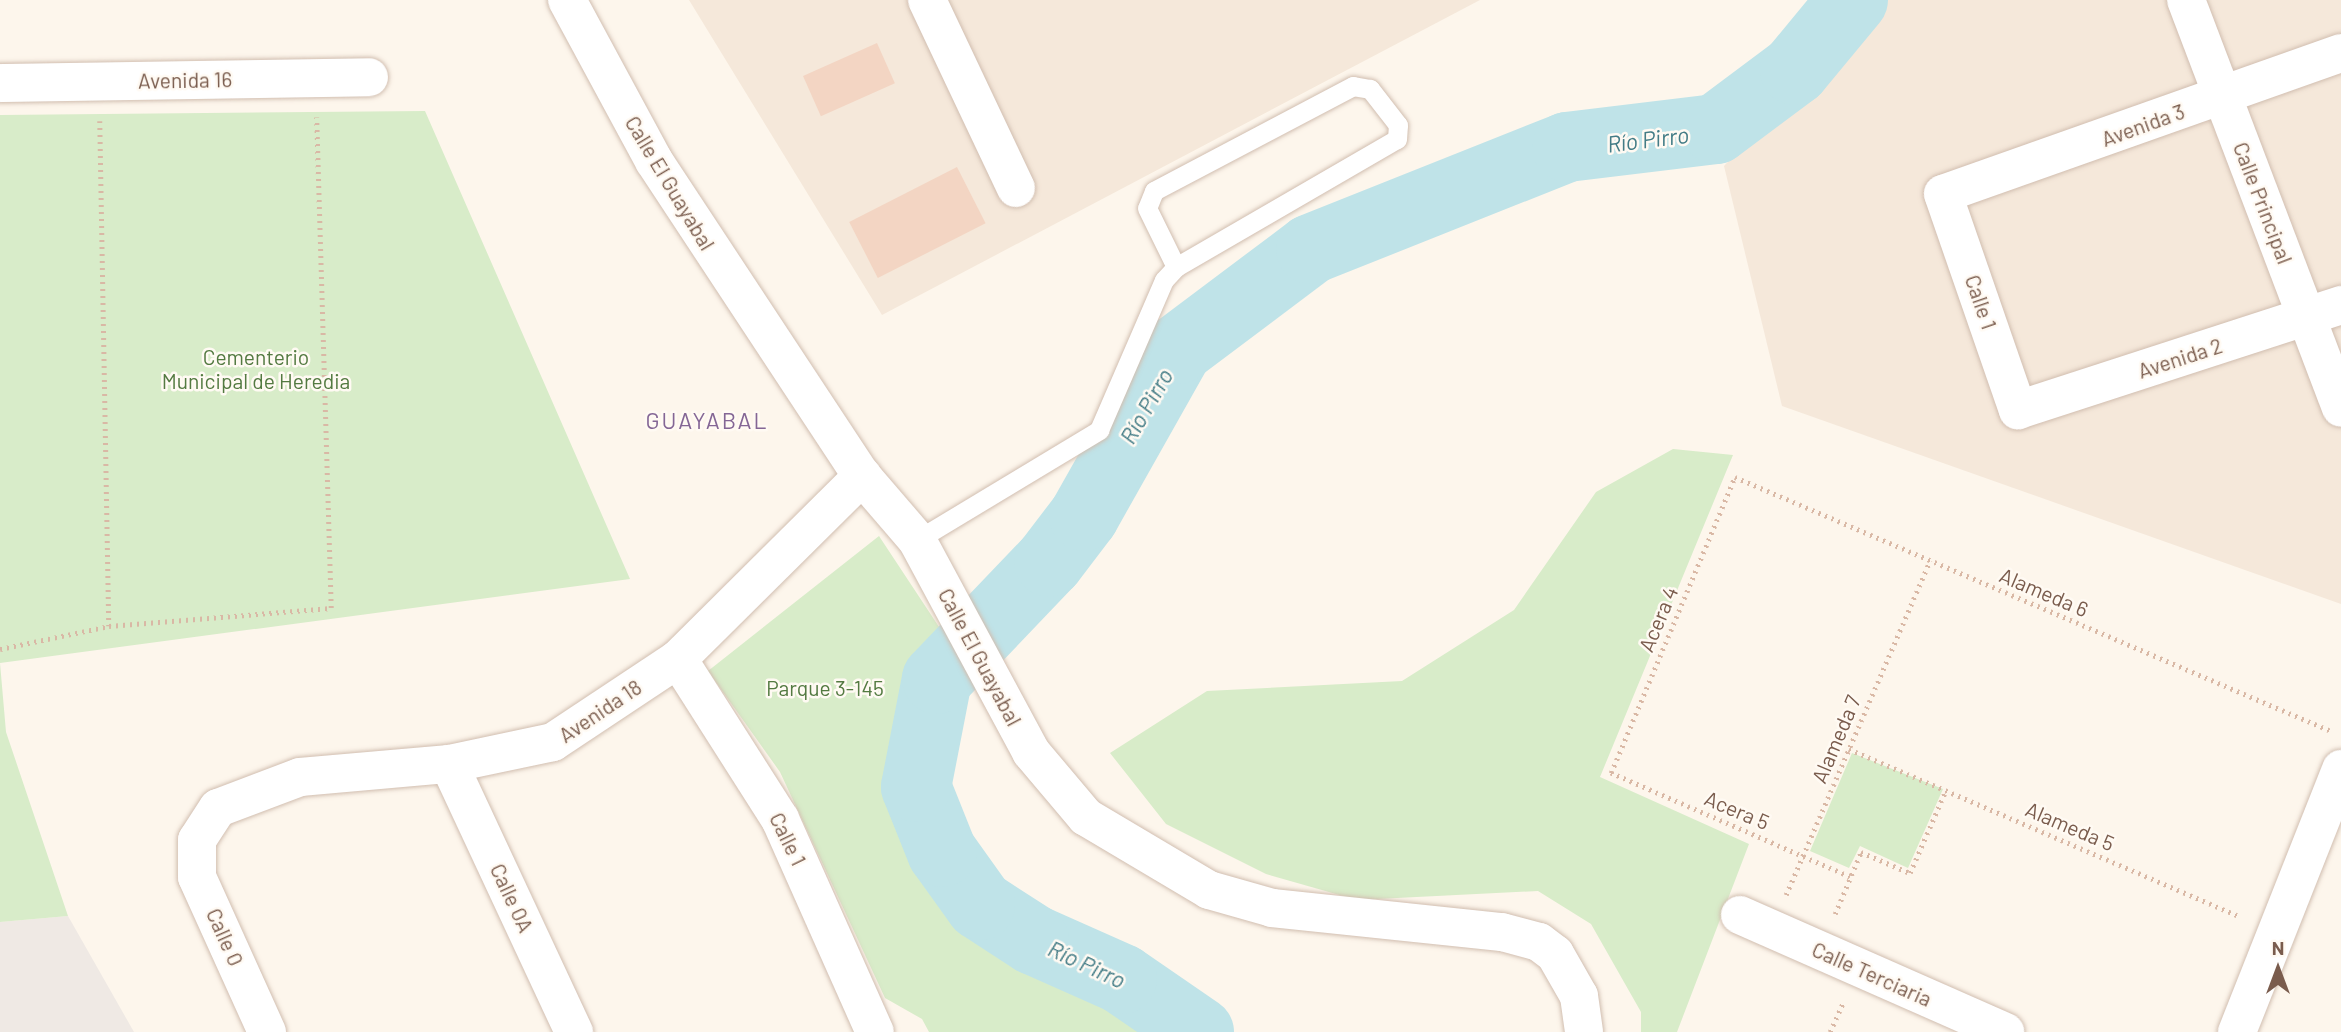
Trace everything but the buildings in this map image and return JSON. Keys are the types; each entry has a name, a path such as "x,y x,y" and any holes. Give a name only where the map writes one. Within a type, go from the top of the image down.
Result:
{"street":[{"name":"Calle El Guayabal","path":"567,0 654,161 862,475 917,540 1031,752 1086,817 1153,863 1209,890 1272,908 1502,932 1539,942 1555,954 1579,996 1584,1032"},
{"path":"927,0 1016,188"},
{"name":"Calle Principal","path":"2186,0 2222,96 2324,311 2341,407"},
{"name":"Avenida 3","path":"1943,194 2341,53"},
{"name":"Avenida 16","path":"0,83 369,77"},
{"name":"Calle 1","path":"1943,194 2018,410"},
{"name":"Avenida 2","path":"2018,410 2324,311"},
{"name":"Avenida 18","path":"197,840 218,808 300,777 449,764 553,742 678,659 862,475"},
{"name":"Calle 1","path":"678,659 780,818 875,1032"},
{"name":"Calle 0A","path":"449,764 575,1032"},
{"path":"2237,1032 2277,932 2333,814 2341,769"},
{"name":"Calle 0","path":"197,840 197,877 267,1032"},
{"name":"Calle Terciaria","path":"1756,922 2005,1032"}],"lane":[{"path":"917,540 1099,430 1164,280 1176,267 1397,139 1398,125 1370,89 1353,86 1153,191 1147,208 1176,267"}],"path":[{"path":"0,649 109,626 331,608 315,78"},
{"path":"99,81 109,626"},
{"name":"Alameda 6","path":"1735,477 2341,736"},
{"name":"Acera 4","path":"1611,773 1735,477"},
{"name":"Alameda 7","path":"1756,922 1803,856 1930,561"},
{"name":"Alameda 5","path":"1849,749 2277,932"},
{"name":"Acera 5","path":"1611,773 1850,877 1861,852 1910,873 1946,790"}],"shaded area":[{"path":"689,0 1480,0 882,315"},
{"path":"1880,0 2341,0 2341,604 1782,406 1724,166"},
{"path":"68,916 134,1032 0,1032 0,922"}],"green space":[{"name":"Cementerio Municipal de Heredia","path":"425,111 630,579 0,663 0,115"},
{"path":"1673,449 1733,455 1600,777 1749,844 1677,1032 1641,1032 1641,1012 1591,924 1538,891 1357,900 1266,874 1166,824 1110,753 1207,691 1402,681 1514,610 1596,492"},
{"name":"Parque 3-145","path":"879,536 949,642 912,697 901,756 913,822 936,885 980,931 1147,1032 929,1032 922,1019 885,998 780,772 708,671"},
{"path":"0,663 6,732 68,916 0,922"},
{"path":"1852,753 1943,789 1908,868 1860,846 1849,868 1810,851"}],"waterway":[{"name":"Río Pirro","path":"1199,1032 1122,979 1034,940 980,905 942,852 916,787 937,679 1049,562 1084,516 1178,349 1311,249 1567,147 1716,129 1795,70 1853,0"}],"district":[{"name":"GUAYABAL","path":"707,420"}]}
